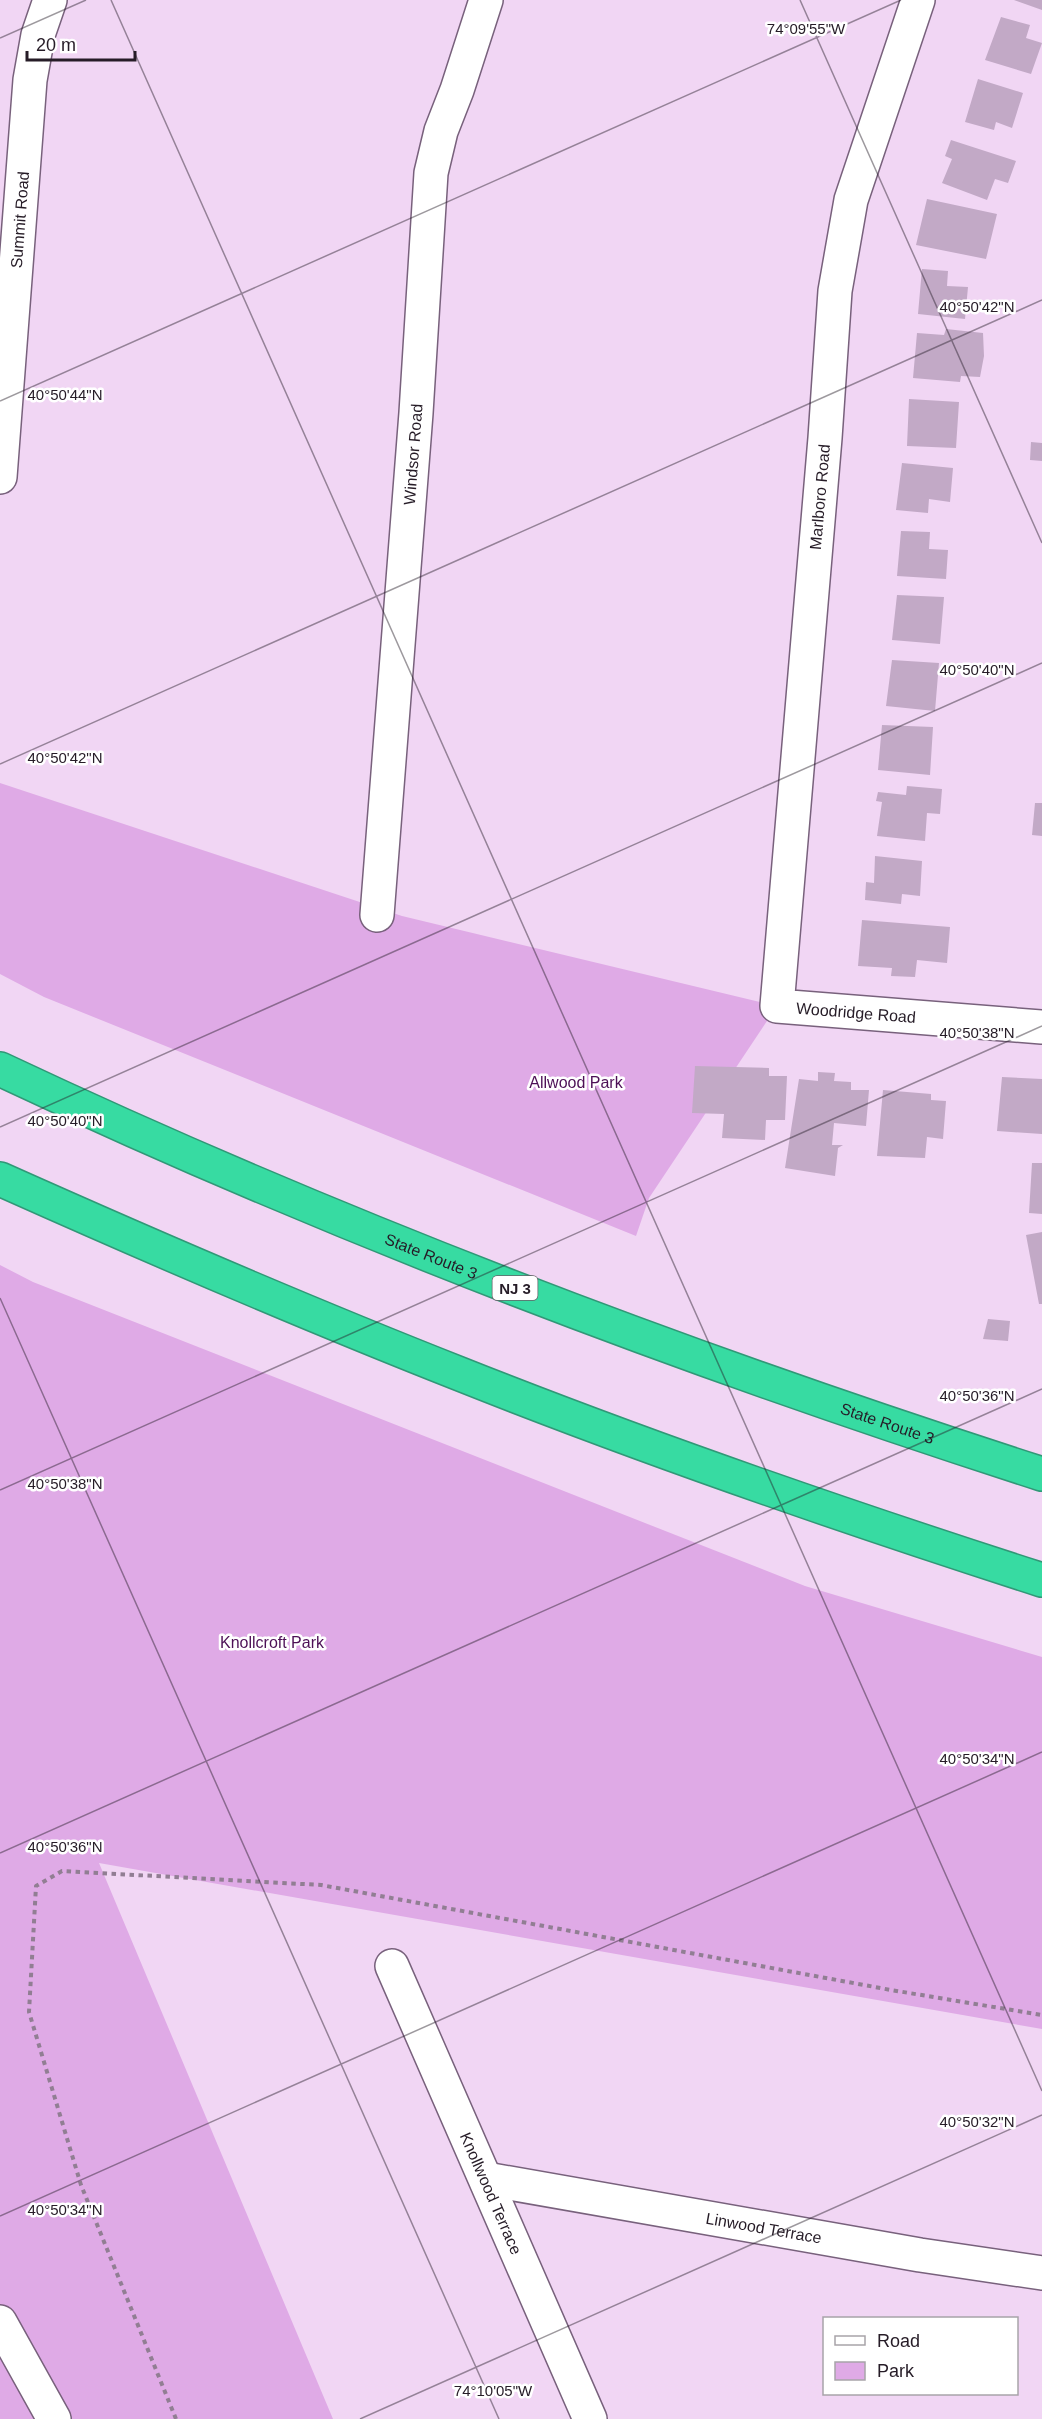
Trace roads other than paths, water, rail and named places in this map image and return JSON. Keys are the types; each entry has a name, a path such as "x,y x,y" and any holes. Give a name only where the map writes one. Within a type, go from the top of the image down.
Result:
{"highway":[{"name":"State Route 3","path":"0,1069 248,1179 492,1280 748,1374 1042,1474"},
{"path":"0,1179 229,1279 484,1383 719,1471 1042,1580"}],"street":[{"name":"Summit Road","path":"0,477 30,80 38,35 51,0"},
{"name":"Windsor Road","path":"376,915 416,413 431,173 441,131 457,90 486,0"},
{"name":"Marlboro Road","path":"777,1006 825,438 835,291 851,200 918,0"},
{"name":"Woodridge Road","path":"777,1006 1042,1028"},
{"name":"Knollwood Terrace","path":"392,1966 590,2419"},
{"name":"Linwood Terrace","path":"486,2179 920,2255 1042,2273"},
{"path":"0,2322 54,2419"}],"park label":[{"name":"Allwood Park","path":"576,1082"},
{"name":"Knollcroft Park","path":"272,1642"}]}
